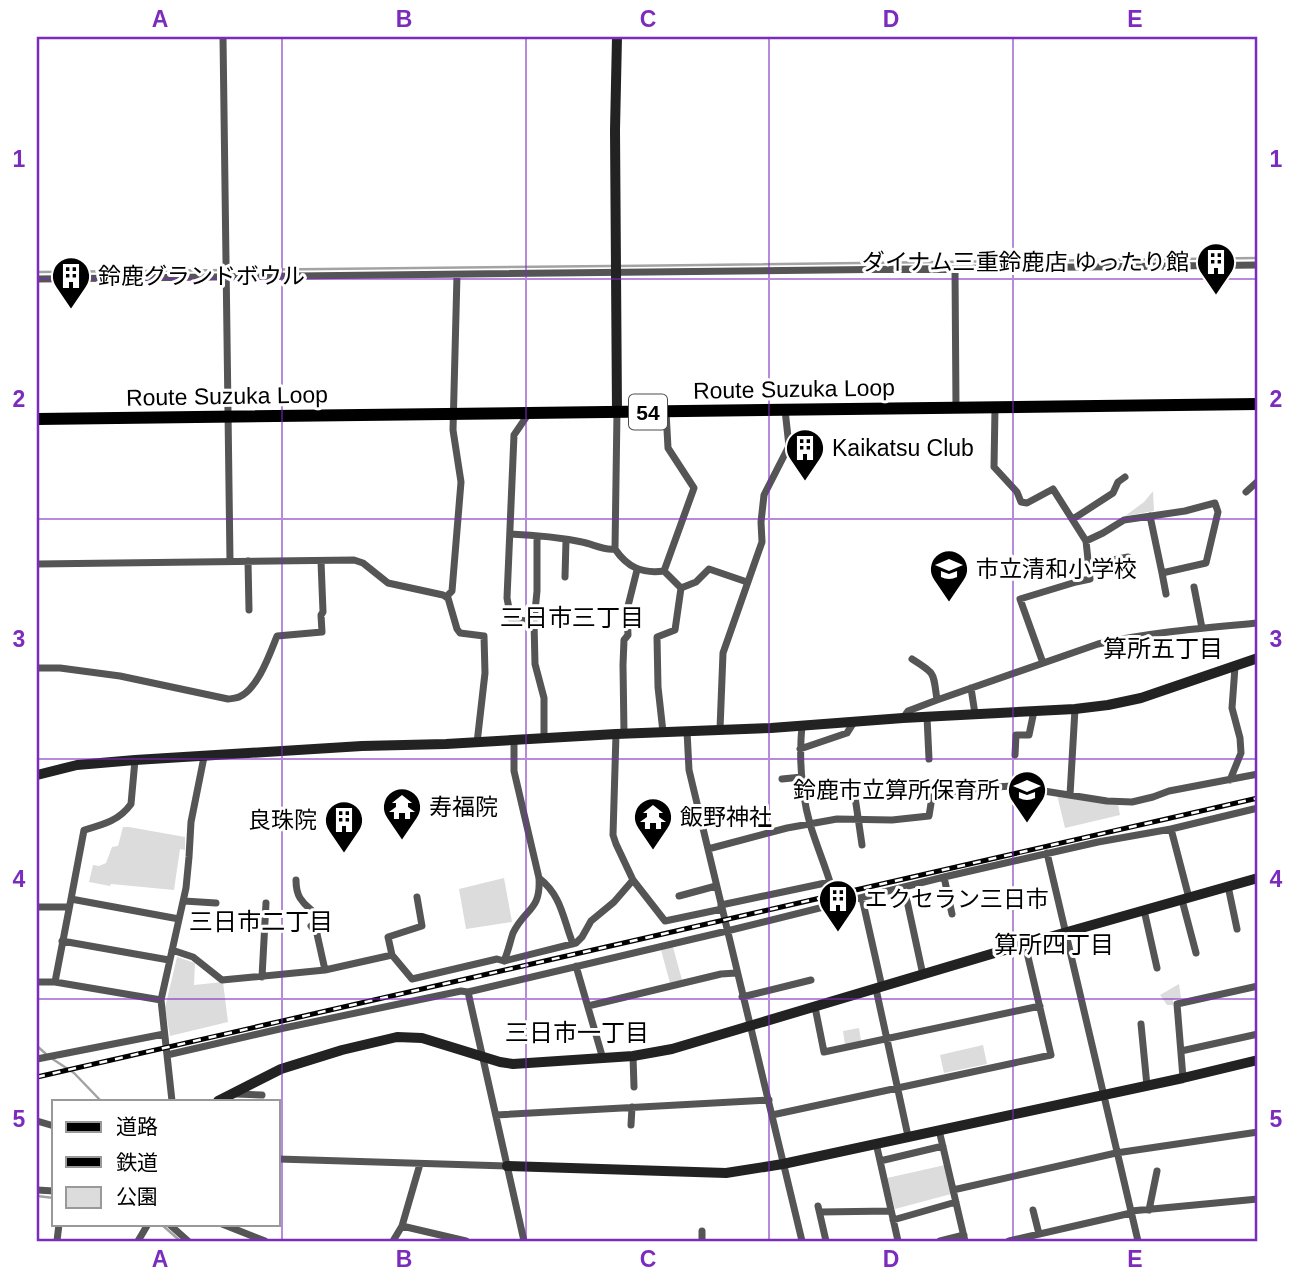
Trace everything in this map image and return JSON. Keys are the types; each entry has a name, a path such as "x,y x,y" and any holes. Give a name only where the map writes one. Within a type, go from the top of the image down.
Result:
{"main road":[{"name":"Route Suzuka Loop","path":"37,419 1258,404"}],"street":[{"path":"223,37 230,561"},
{"path":"617,37 615,549 637,570 664,571"},
{"path":"37,279 226,272 457,275 615,268 955,269 1258,265"},
{"path":"955,269 956,408"},
{"path":"446,597 452,591 461,482 453,430 457,275"},
{"path":"995,408 994,467 1017,492 1021,502 1027,503 1053,489 1086,541 1090,579 1020,599 1043,663"},
{"path":"720,729 723,653 762,542 764,495 789,446 785,410"},
{"path":"664,571 694,488 668,448 666,411"},
{"path":"529,414 514,435 507,597 511,619 534,622"},
{"path":"1073,519 1113,493 1118,482 1125,477"},
{"path":"1246,492 1258,481"},
{"path":"1086,541 1124,520 1215,503 1218,512 1206,563 1162,573"},
{"path":"1150,516 1166,594"},
{"path":"510,534 584,542 609,550 615,549"},
{"path":"537,536 535,664 544,698 544,738"},
{"path":"565,576 566,540"},
{"path":"1088,565 1128,557"},
{"path":"37,564 230,561 363,563 388,583 446,597 460,633 484,636 485,673 477,743"},
{"path":"248,561 249,610"},
{"path":"37,668 60,668 120,676 228,699 238,698 254,685 277,636 322,632 321,561"},
{"path":"681,588 696,582 709,569 747,582"},
{"path":"637,570 628,610 628,635 624,640 612,828 615,844 633,880 665,921 830,883 810,824 802,777 802,725"},
{"path":"664,571 681,588"},
{"path":"1194,587 1202,628"},
{"path":"663,732 658,687 657,637 675,630 681,588"},
{"path":"903,718 908,711 1098,644 1125,638 1258,623"},
{"path":"37,775 77,765 135,760 620,733 771,728 1075,709 1141,698 1258,658"},
{"path":"912,659 934,675 937,700"},
{"path":"1230,780 1241,753 1232,708 1235,667"},
{"path":"971,688 975,714"},
{"path":"1070,795 1075,709"},
{"path":"1015,755 1016,735 1029,735 1034,711"},
{"path":"927,717 929,759"},
{"path":"800,749 847,733 854,721"},
{"path":"687,731 689,770 802,1241"},
{"path":"505,961 513,934 539,897 539,878 514,771 514,740"},
{"path":"172,1100 161,1000 184,901 191,822 204,757"},
{"path":"55,982 84,830 112,821 129,807 135,760"},
{"path":"708,849 787,828 837,819 891,820 929,816 932,797 979,788 1012,786 1107,801 1132,802 1169,790 1258,774"},
{"path":"782,779 802,777"},
{"path":"854,789 862,845"},
{"path":"167,1055 387,1006 461,991 468,992 1047,853 1171,829 1258,808"},
{"path":"1171,829 1196,953"},
{"path":"1047,853 1138,1241"},
{"path":"944,877 952,914"},
{"path":"539,878 551,889 560,904 573,944"},
{"path":"220,1100 281,1069 331,1053 397,1037 422,1038 513,1065 633,1056 672,1049 1258,878"},
{"path":"296,880 298,895 316,915 324,970"},
{"path":"417,897 422,926 388,937 392,955 412,979 497,959 505,961 573,944 579,941 591,921 614,902 633,880"},
{"path":"678,895 716,886"},
{"path":"1228,886 1237,929"},
{"path":"904,887 923,975"},
{"path":"862,898 887,1039 908,1136"},
{"path":"184,901 216,903"},
{"path":"37,907 70,903 179,919"},
{"path":"262,977 265,903"},
{"path":"1144,910 1157,968"},
{"path":"511,923 513,934"},
{"path":"310,926 317,934"},
{"path":"62,941 169,960"},
{"path":"772,1115 1051,1055 1025,944"},
{"path":"172,950 193,957 222,980 324,970 392,955"},
{"path":"576,966 603,1059"},
{"path":"588,1006 721,974 736,973"},
{"path":"742,997 811,979"},
{"path":"37,982 55,982 161,1000"},
{"path":"1183,1078 1177,1004 1258,986"},
{"path":"468,992 524,1241"},
{"path":"815,1007 824,1052 1040,1006"},
{"path":"1141,1024 1147,1086"},
{"path":"41,1059 164,1034"},
{"path":"1181,1051 1258,1034"},
{"path":"633,1056 635,1087"},
{"path":"280,1158 726,1173 783,1164 1258,1060"},
{"path":"232,1093 262,1095"},
{"path":"496,1115 769,1100"},
{"path":"631,1125 632,1107"},
{"path":"939,1130 964,1238 940,1241"},
{"path":"953,1189 1116,1153 1258,1132"},
{"path":"876,1143 898,1241"},
{"path":"880,1161 943,1146"},
{"path":"393,1241 402,1226 420,1164"},
{"path":"1149,1210 1157,1171"},
{"path":"1009,1241 1131,1212 1258,1199"},
{"path":"893,1220 956,1202"},
{"path":"826,1241 819,1209 891,1211"},
{"path":"1033,1210 1039,1234"},
{"path":"171,1226 186,1241"},
{"path":"227,1226 265,1241"},
{"path":"402,1226 466,1241"},
{"path":"702,1231 702,1241"}],"green space":[{"path":"1153,491 1154,511 1125,516 1144,502"},
{"path":"1057,795 1118,805 1120,815 1065,828"},
{"path":"123,827 185,837 185,850 180,849 174,890 89,882 93,865 106,863 112,847 118,846"},
{"path":"504,878 512,922 466,929 459,889"},
{"path":"673,947 682,980 670,983 661,950"},
{"path":"177,957 195,963 194,985 223,982 228,1022 170,1036 165,1008"},
{"path":"1179,984 1181,998 1173,1000 1173,1005 1167,1005 1160,995"},
{"path":"859,1028 861,1041 845,1045 843,1031"},
{"path":"983,1045 987,1064 944,1073 940,1055"},
{"path":"945,1165 951,1194 895,1209 887,1178"}],"waterway":[{"path":"618,266 1258,258"},
{"path":"37,272 611,266"},
{"path":"37,1046 46,1054"},
{"path":"51,1058 74,1073 100,1100"},
{"path":"37,1196 52,1198"},
{"path":"163,1226 178,1239"}],"railway":[{"path":"37,1077 1258,798"}],"place":[{"name":"ダイナム三重鈴鹿店 ゆったり館","path":"1216,296"},
{"name":"鈴鹿グランドボウル","path":"71,310"},
{"name":"Kaikatsu Club","path":"805,482"},
{"name":"市立清和小学校","path":"949,603"},
{"name":"鈴鹿市立算所保育所","path":"1027,824"},
{"name":"寿福院","path":"402,841"},
{"name":"飯野神社","path":"653,851"},
{"name":"良珠院","path":"344,854"},
{"name":"エクセラン三日市","path":"838,933"}],"district":[{"name":"三日市三丁目","path":"572,617"},
{"name":"算所五丁目","path":"1163,648"},
{"name":"三日市二丁目","path":"261,921"},
{"name":"算所四丁目","path":"1054,944"},
{"name":"三日市一丁目","path":"577,1032"}]}
